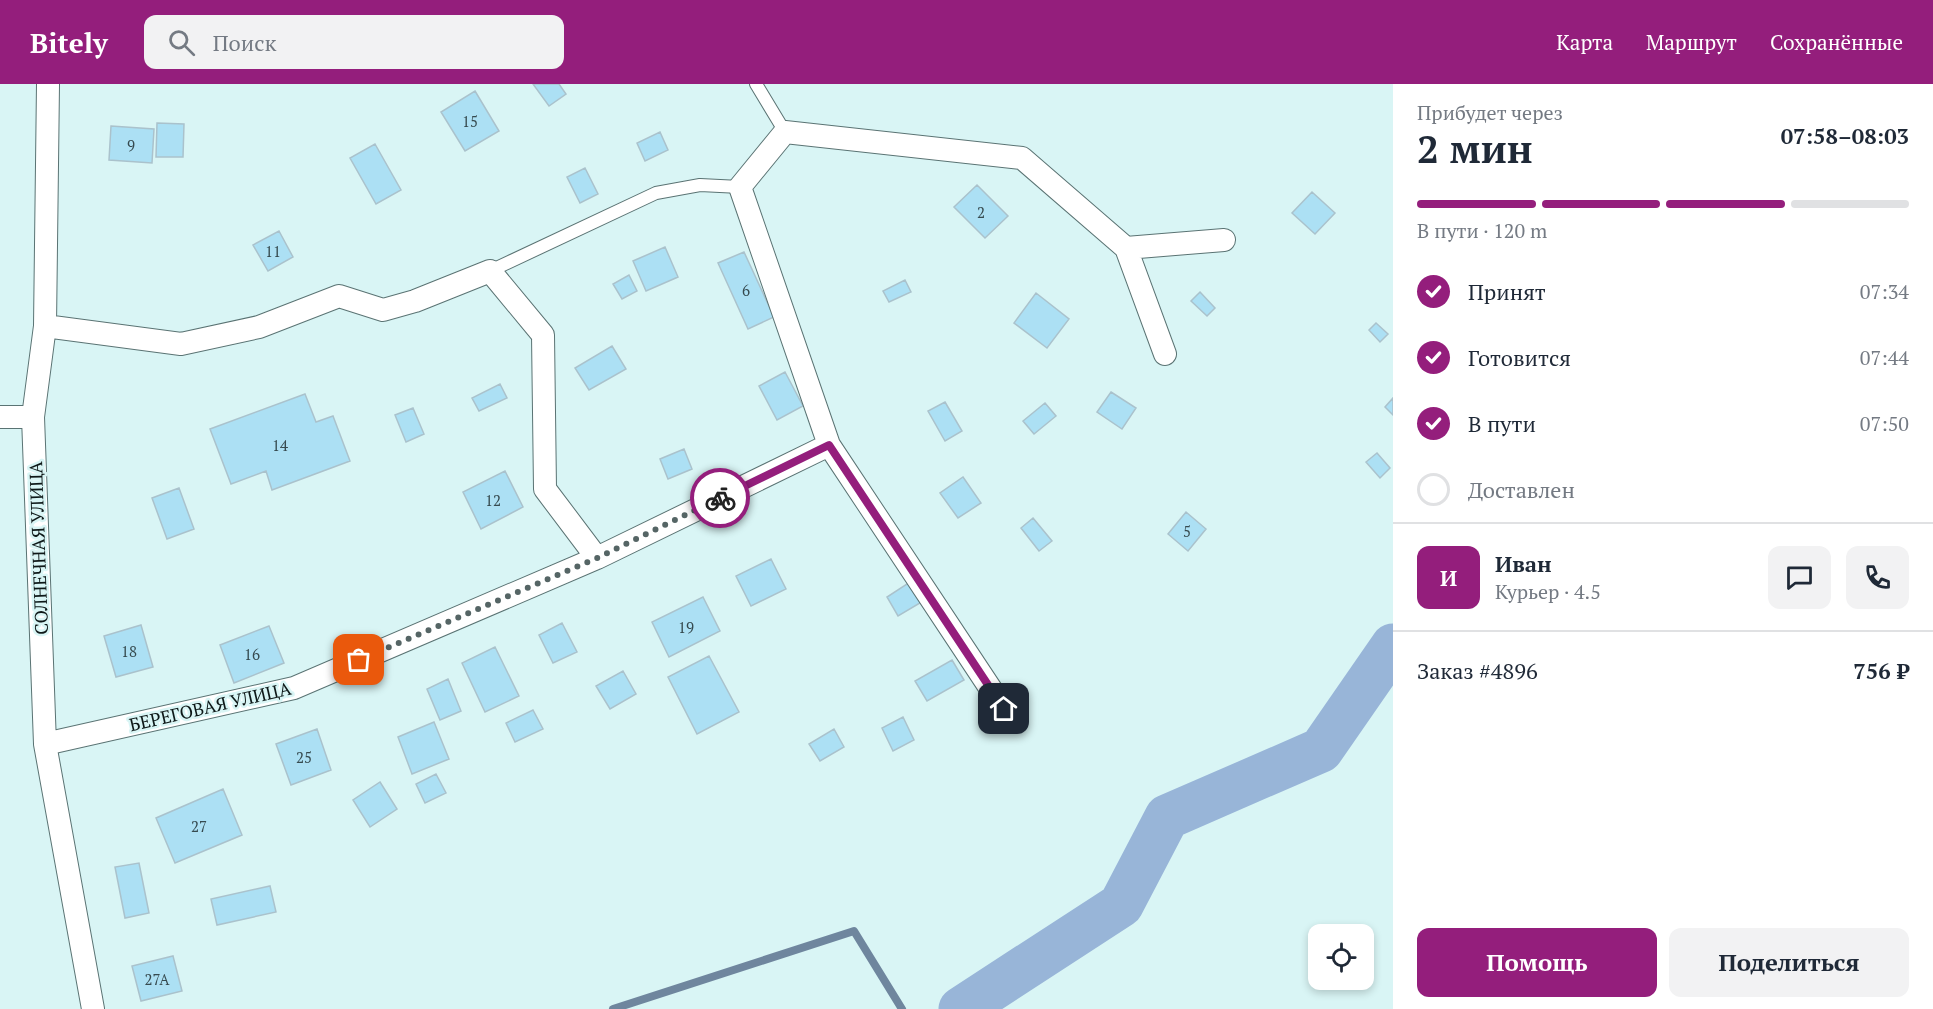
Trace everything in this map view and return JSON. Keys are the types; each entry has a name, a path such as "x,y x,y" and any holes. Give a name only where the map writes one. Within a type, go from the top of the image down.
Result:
{"street":[{"name":"СОЛНЕЧНАЯ УЛИЦА","path":"48,84 45,326 33,417 45,744 93,1009"},
{"path":"1004,709 829,445 740,188 785,132 1022,158 1126,248 1166,354"},
{"path":"1126,248 1224,240"},
{"path":"45,326 181,344 259,327 339,296 383,310 415,301 490,271 543,335 545,489 597,558"},
{"path":"0,417 33,417"},
{"name":"БЕРЕГОВАЯ УЛИЦА","path":"45,744 294,688 597,558 829,445"}],"lane":[{"path":"756,84 785,132"},
{"path":"490,271 656,194 700,185 740,188"}],"building":[{"path":"533,84 559,84 566,94 549,106"},
{"path":"475,91 499,131 465,151 441,112"},
{"path":"157,123 184,124 183,157 156,157"},
{"path":"111,126 154,129 152,163 109,160"},
{"path":"660,132 668,150 645,161 637,143"},
{"path":"375,144 401,190 376,204 350,158"},
{"path":"585,168 598,194 580,203 567,177"},
{"path":"977,185 1008,216 985,238 954,207"},
{"path":"1312,192 1335,213 1315,234 1292,213"},
{"path":"279,231 293,257 268,271 253,245"},
{"path":"665,247 678,277 646,291 633,261"},
{"path":"744,252 774,317 748,329 718,263"},
{"path":"629,275 637,291 622,299 613,284"},
{"path":"905,280 911,292 889,302 883,291"},
{"path":"1200,292 1215,308 1207,316 1191,301"},
{"path":"1036,293 1069,319 1047,348 1014,323"},
{"path":"1376,323 1388,334 1380,342 1369,330"},
{"path":"612,346 626,369 589,390 575,368"},
{"path":"785,372 803,406 777,420 759,386"},
{"path":"500,384 507,398 479,411 472,398"},
{"path":"1111,392 1136,408 1122,429 1097,412"},
{"path":"305,394 316,422 333,416 350,461 272,490 266,471 231,484 210,429"},
{"path":"1393,398 1393,415 1385,407"},
{"path":"945,402 962,431 945,441 928,411"},
{"path":"1045,403 1056,416 1034,434 1023,421"},
{"path":"413,408 424,434 406,442 395,415"},
{"path":"684,449 692,469 668,479 660,459"},
{"path":"1377,453 1390,468 1380,478 1366,462"},
{"path":"505,471 523,507 481,529 463,492"},
{"path":"963,477 981,503 958,518 940,493"},
{"path":"179,488 194,529 167,539 152,498"},
{"path":"1186,512 1206,529 1188,551 1168,534"},
{"path":"1033,518 1052,541 1039,551 1021,528"},
{"path":"771,559 786,589 751,606 736,576"},
{"path":"913,580 925,600 898,616 887,597"},
{"path":"703,597 720,631 669,657 652,622"},
{"path":"562,623 577,652 553,663 539,635"},
{"path":"141,625 153,667 116,677 104,636"},
{"path":"269,626 284,663 234,683 220,645"},
{"path":"495,647 519,696 485,712 462,663"},
{"path":"709,656 739,712 697,734 668,677"},
{"path":"952,660 964,680 927,701 915,681"},
{"path":"623,671 636,694 610,709 596,686"},
{"path":"448,679 461,711 440,720 427,689"},
{"path":"533,710 543,729 515,742 506,723"},
{"path":"903,717 914,740 893,751 882,728"},
{"path":"434,722 449,759 412,774 398,737"},
{"path":"317,729 331,770 291,785 276,744"},
{"path":"834,729 844,747 820,761 809,744"},
{"path":"436,774 446,793 425,803 416,784"},
{"path":"380,782 397,809 370,827 353,800"},
{"path":"223,789 242,835 175,863 156,818"},
{"path":"139,863 149,913 125,918 115,867"},
{"path":"270,886 276,912 217,925 211,899"},
{"path":"173,956 182,991 141,1001 132,966"}],"waterway":[{"path":"961,1009 1121,905 1167,817 1321,750 1393,646"},
{"path":"613,1009 854,931 902,1009"}],"way so far":[{"path":"359,660 597,558 720,498"}],"route":[{"path":"720,498 829,445 1004,709"}]}
